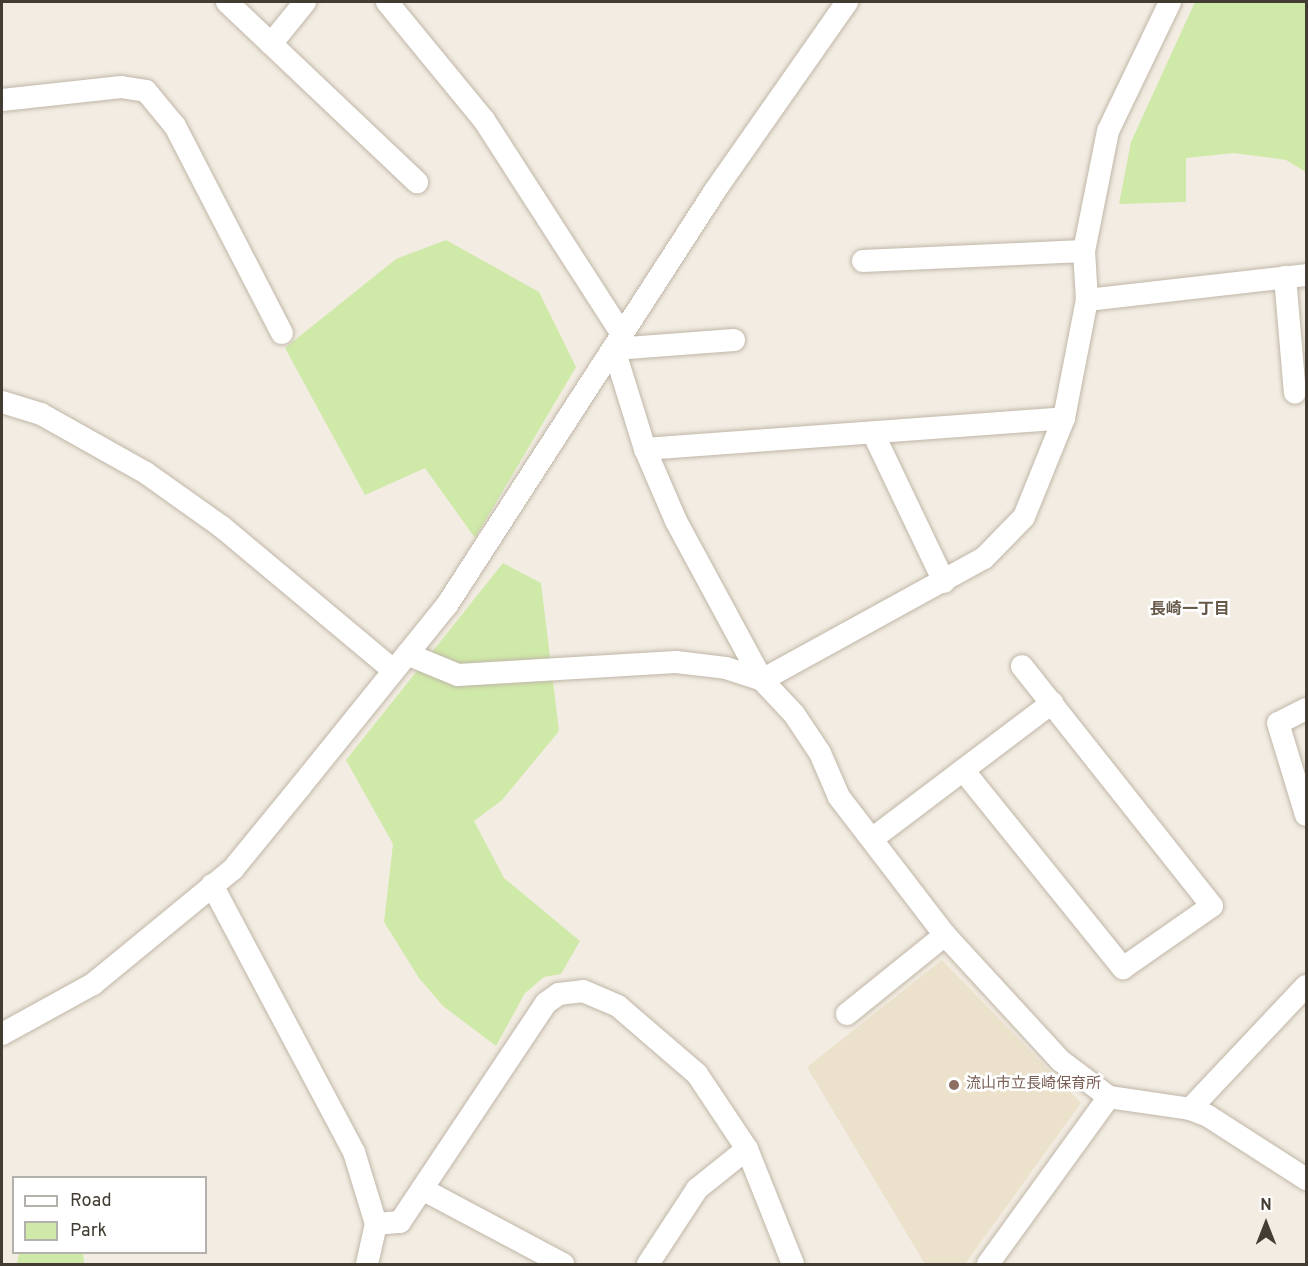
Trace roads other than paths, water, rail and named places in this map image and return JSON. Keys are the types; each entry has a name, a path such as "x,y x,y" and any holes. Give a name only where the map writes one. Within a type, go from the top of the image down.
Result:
{"street":[{"path":"227,2 417,183"},
{"path":"272,44 305,2"},
{"path":"387,2 484,120 618,342 645,449 676,521 762,680 794,714 820,753 840,797 945,935 1061,1061 1109,1097 1190,1109 1208,1116 1306,1179"},
{"path":"2,1034 93,984 233,869 447,605 714,192 847,2"},
{"path":"2,402 41,414 146,473 222,526 400,662 458,675 676,662 726,668 762,680 984,558 1024,517 1064,418 1087,300 1084,251 1108,131 1170,2"},
{"path":"2,100 120,87 146,91 175,126 282,333"},
{"path":"863,261 1084,251"},
{"path":"1087,300 1296,276 1294,393"},
{"path":"618,342 734,340"},
{"path":"645,449 1064,418"},
{"path":"873,433 944,582"},
{"path":"963,770 1123,968 1212,906 1022,666"},
{"path":"872,839 1052,703"},
{"path":"1306,709 1278,723 1306,815"},
{"path":"212,885 354,1152 376,1224 367,1264"},
{"path":"847,1014 945,935"},
{"path":"1190,1109 1306,986"},
{"path":"376,1224 400,1222 546,1003 559,994 584,991 618,1006 697,1074 747,1149 793,1264"},
{"path":"988,1264 1109,1097"},
{"path":"648,1264 697,1189 747,1149"},
{"path":"422,1189 563,1264"}],"place":[{"name":"流山市立長崎保育所","path":"954,1085"}],"district":[{"name":"長崎一丁目","path":"1190,610"}]}
